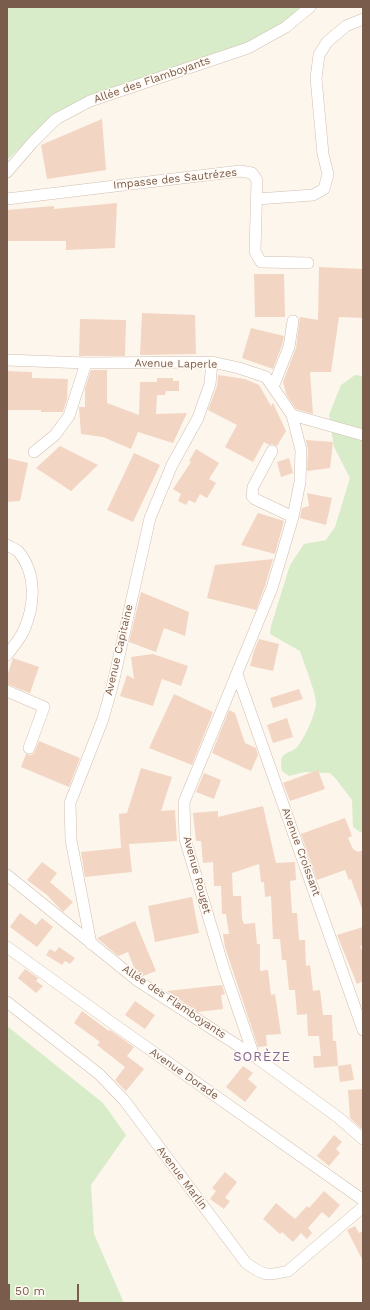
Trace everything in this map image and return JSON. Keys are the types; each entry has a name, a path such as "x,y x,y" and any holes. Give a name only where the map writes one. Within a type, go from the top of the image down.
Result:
{"street":[{"name":"Allée des Flamboyants","path":"7,172 32,143 56,119 90,101 248,48 286,27 310,7"},
{"path":"257,199 313,194 324,189 328,174 323,154 316,78 319,55 327,42 346,26 363,19"},
{"name":"Impasse des Sautrézes","path":"7,199 240,171 252,173 257,180 255,252 261,262 308,263"},
{"path":"273,387 289,347 293,321"},
{"name":"Avenue Laperle","path":"7,360 86,363 212,362 239,368 266,378 273,387 292,415 301,450 300,482 293,517 272,588 237,674"},
{"name":"Avenue Capitaine","path":"91,944 71,840 70,803 103,719 122,648 127,617 150,518 172,465 198,418 210,384 212,362"},
{"path":"34,452 55,435 69,416 86,363"},
{"path":"292,415 363,435"},
{"path":"272,451 253,487 252,496 255,499 293,517"},
{"path":"7,545 17,550 29,570 33,590 31,613 24,632 7,656"},
{"name":"Avenue Croissant","path":"237,674 363,1030"},
{"name":"Avenue Rouget","path":"237,674 184,802 185,839 224,968 254,1056"},
{"path":"7,691 44,707 29,748"},
{"name":"Allée des Flamboyants","path":"7,875 138,981 254,1056 339,1118 363,1139"},
{"name":"Avenue Dorade","path":"7,947 115,1026 363,1200"},
{"name":"Avenue Marlin","path":"7,1002 99,1074 124,1100 246,1262 261,1274 274,1274 288,1271 363,1207"}],"green space":[{"path":"7,7 307,7 246,49 79,109 31,137 7,160"},
{"path":"355,375 363,376 363,832 360,832 353,827 352,800 330,773 305,772 289,776 282,771 281,764 283,756 295,749 304,737 314,714 316,700 300,651 270,634 271,626 290,565 304,544 326,540 335,527 350,478 334,447 329,415 341,385"},
{"path":"7,1026 103,1103 126,1135 91,1185 94,1234 124,1303 7,1303"}],"building":[{"path":"102,119 106,170 47,179 41,145"},
{"path":"117,203 115,248 66,250 66,241 7,241 7,210 54,206 54,209"},
{"path":"319,267 363,269 363,318 339,317 331,372 310,372 313,414 296,409 286,394 283,382 296,348 300,317 318,320"},
{"path":"254,274 284,274 285,317 255,317"},
{"path":"142,313 195,315 196,354 140,355"},
{"path":"80,319 126,320 125,356 79,356"},
{"path":"251,328 284,336 273,369 242,358"},
{"path":"91,370 107,370 107,403 139,415 140,382 157,382 157,378 173,378 173,381 179,381 179,391 166,391 165,395 157,395 156,414 187,413 173,443 138,432 131,449 103,437 81,434 79,407 85,407 85,388"},
{"path":"7,371 32,372 32,378 68,379 67,399 63,412 41,412 41,410 7,410"},
{"path":"218,375 245,379 259,385 271,406 273,403 286,431 277,446 272,444 269,445 264,442 253,462 225,447 237,425 208,410 217,386"},
{"path":"306,440 333,442 330,468 307,471 308,450"},
{"path":"60,446 98,465 71,491 36,468"},
{"path":"196,449 219,463 209,479 216,483 207,498 200,494 195,503 189,500 186,505 178,501 181,494 173,489 191,462 189,461"},
{"path":"134,453 160,465 133,522 107,510"},
{"path":"7,458 28,463 20,501 7,502"},
{"path":"289,458 293,473 281,477 277,462"},
{"path":"307,493 332,498 326,525 300,518 302,508 309,506"},
{"path":"258,513 284,521 275,554 241,545"},
{"path":"273,559 256,610 207,598 215,565"},
{"path":"141,592 189,612 185,636 164,628 156,652 129,642"},
{"path":"259,639 279,644 273,671 250,666"},
{"path":"153,654 188,666 181,686 162,679 153,706 120,696 127,675 134,679 131,657"},
{"path":"13,658 39,667 30,693 7,684 7,676"},
{"path":"299,689 303,699 273,708 270,698"},
{"path":"174,694 213,712 192,765 149,748"},
{"path":"229,710 235,713 245,743 256,748 258,755 251,771 212,753"},
{"path":"287,718 293,737 273,743 267,725"},
{"path":"39,741 80,758 69,787 21,767 26,754 31,755 34,753"},
{"path":"141,768 172,777 161,811 175,810 177,841 129,844 132,872 85,877 81,852 121,848 119,814 127,813"},
{"path":"318,770 325,789 290,801 283,783"},
{"path":"204,773 221,780 214,799 196,792"},
{"path":"263,806 276,863 295,862 296,880 290,881 292,913 297,913 299,940 305,940 306,966 310,965 313,991 320,990 323,1015 332,1015 333,1041 336,1041 338,1066 314,1068 313,1056 321,1056 319,1036 308,1036 307,1014 297,1015 295,990 289,990 286,960 282,960 280,939 273,939 271,896 265,897 264,882 261,882 259,864 232,873 233,896 241,896 242,919 244,924 255,923 257,944 260,944 260,971 268,970 271,995 275,994 281,1034 266,1035 267,1046 258,1047 225,947 223,934 229,934 226,914 222,914 221,886 214,886 213,862 203,863 201,841 196,841 193,813 218,811 218,817"},
{"path":"345,818 352,836 348,838 353,849 358,852 363,850 363,909 351,879 349,880 345,870 317,880 301,834"},
{"path":"42,862 57,873 50,882 73,902 63,912 47,895 27,880"},
{"path":"192,897 199,933 155,942 148,906"},
{"path":"20,913 36,925 42,918 53,927 37,947 10,927"},
{"path":"135,921 156,971 143,976 135,970 128,952 118,956 97,938"},
{"path":"363,927 363,945 360,946 363,953 363,981 357,984 337,935"},
{"path":"59,947 75,958 70,964 65,961 62,965 46,955 50,949 55,952"},
{"path":"25,969 38,978 36,981 43,986 36,993 18,978"},
{"path":"222,985 225,994 221,995 223,1009 198,1012 167,991"},
{"path":"135,1001 155,1015 145,1029 125,1015"},
{"path":"82,1011 134,1047 127,1056 144,1069 126,1091 115,1080 125,1067 97,1045 100,1042 74,1023"},
{"path":"351,1064 354,1080 340,1082 338,1066"},
{"path":"243,1066 253,1073 248,1079 257,1087 245,1102 226,1087"},
{"path":"363,1089 363,1130 350,1118 348,1090"},
{"path":"334,1135 342,1142 336,1149 340,1153 329,1166 317,1156"},
{"path":"225,1172 237,1182 225,1198 230,1201 224,1209 210,1199 216,1191 212,1188"},
{"path":"324,1191 340,1205 329,1218 322,1212 308,1228 312,1233 307,1239 301,1233 293,1242 282,1232 280,1234 263,1219 276,1203 295,1219 307,1206 309,1208"},
{"path":"355,1226 359,1233 363,1231 363,1261 347,1230"}],"district":[{"name":"SORÈZE","path":"262,1057"}]}
